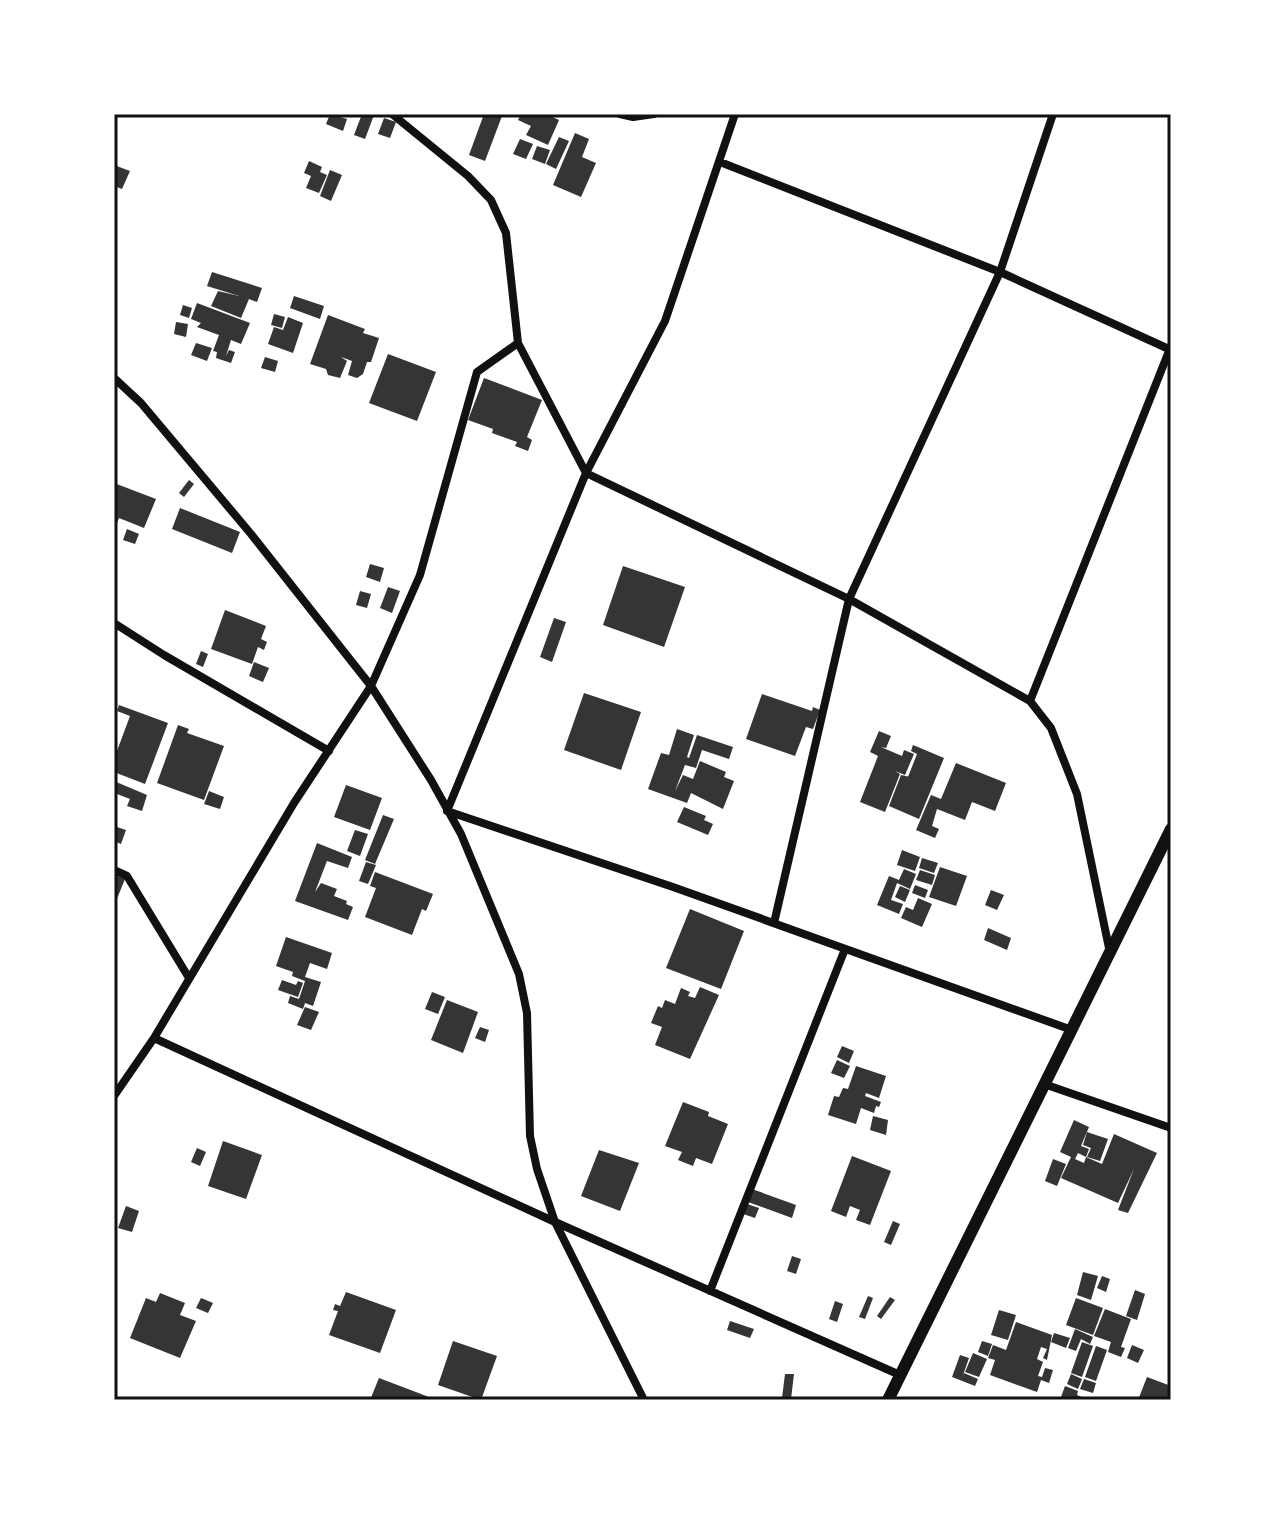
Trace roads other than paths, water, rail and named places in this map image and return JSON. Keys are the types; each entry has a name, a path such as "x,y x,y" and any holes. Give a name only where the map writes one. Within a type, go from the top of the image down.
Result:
{"street":[{"path":"392,114 468,176 491,200 506,233 518,343 586,473 849,599 1030,701 1051,728 1077,794 1111,953"},
{"path":"620,114 633,117 654,114"},
{"path":"447,811 586,473 665,321 735,114"},
{"path":"774,923 849,599 1000,272 1053,114"},
{"path":"720,162 1000,272 1170,348 1030,701"},
{"path":"114,1096 154,1038 294,803 371,686 420,575 477,372 518,343"},
{"path":"114,378 141,403 241,522 371,686 431,780 461,834 519,974 527,1013 530,1136 537,1169 555,1222 644,1400"},
{"path":"114,623 329,751"},
{"path":"447,811 774,923 1072,1030"},
{"path":"888,1400 1171,829"},
{"path":"114,870 127,876 189,978"},
{"path":"710,1291 845,949"},
{"path":"154,1038 555,1222 900,1375"},
{"path":"1044,1084 1171,1128"}]}
